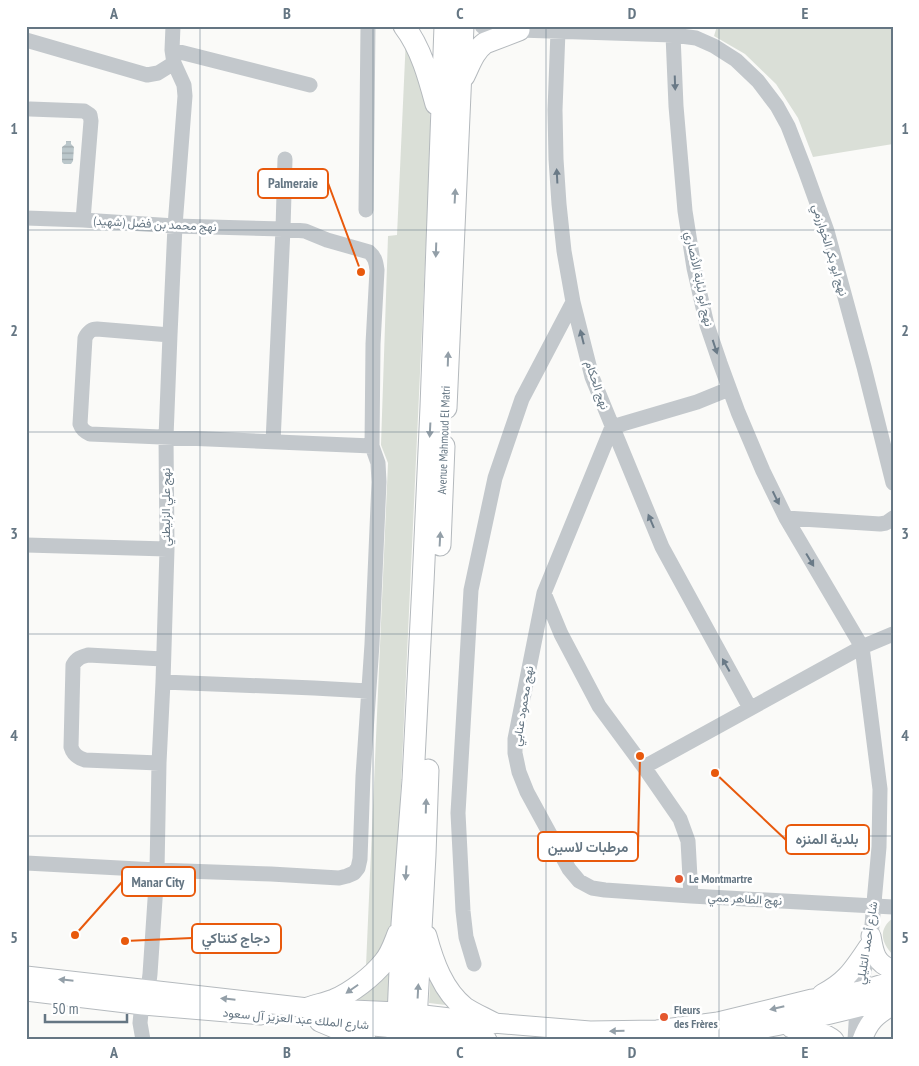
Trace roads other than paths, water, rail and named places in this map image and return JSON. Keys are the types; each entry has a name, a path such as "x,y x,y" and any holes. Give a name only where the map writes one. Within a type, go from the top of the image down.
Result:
{"highway":[{"path":"404,26 423,62 441,126"},
{"name":"Avenue Mahmoud El Matri","path":"412,921 413,780 431,417 445,26"},
{"name":"Avenue Mahmoud El Matri","path":"412,921 425,854 463,26"},
{"path":"460,85 475,52 480,47 519,30"},
{"path":"365,1040 314,1014 360,984 377,969 412,921"},
{"path":"407,1027 412,921"},
{"path":"412,921 446,987 490,1032"}],"main road":[{"path":"870,941 879,962 893,970"},
{"path":"812,999 845,979 870,941"},
{"name":"شارع الملك عبد العزيز آل سعود","path":"26,976 145,997"},
{"path":"689,1040 777,1026 859,1000 893,981"},
{"name":"شارع الملك عبد العزيز آل سعود","path":"26,991 145,997 314,1014 407,1027 490,1032 657,1030 718,1022 812,999"},
{"path":"812,999 859,1000 893,998"},
{"path":"862,1040 866,1028 875,1018 893,1005"},
{"path":"777,1026 816,1031 834,1040"}],"street":[{"name":"نهج علي الزليطني","path":"143,1040 140,1023 152,954 157,870 167,549 166,437 176,226 185,96 184,85 173,56 173,26"},
{"path":"366,210 368,26"},
{"name":"نهج ابو بكر الخوارزمي","path":"482,26 519,30 558,31 674,30 714,46 736,60 758,81 777,106 788,126 827,231 864,366 893,483"},
{"name":"نهج أبو لبابة الأنصاري","path":"674,30 676,106 685,211 694,268 707,325 763,471 786,518 862,647"},
{"name":"نهج الحكام","path":"558,31 555,110 559,204 564,251 573,302 592,377 662,548 750,708"},
{"path":"26,40 147,75 158,73 173,56 310,86"},
{"path":"30,109 84,112 90,115 83,220"},
{"path":"273,442 285,159"},
{"name":"نهج محمد بن فضل (شهيد)","path":"26,218 176,226 283,229 305,232 369,252 376,263 372,446 378,463 379,482 372,644 358,868 354,873 347,876 329,878 157,870"},
{"path":"474,964 465,928 458,813 471,590 495,478 522,399 573,302"},
{"path":"170,334 98,329 90,331 85,338 80,424 85,432 90,434 372,446"},
{"path":"612,427 697,402 730,389"},
{"name":"نهج محمود عنابي","path":"612,427 544,593 514,740 515,754 518,772 527,792 569,869 579,881 592,888 605,890 690,896"},
{"path":"786,518 880,524 892,519"},
{"path":"26,545 167,549"},
{"name":"نهج الطاهر ممي","path":"544,593 561,634 594,698 680,819 689,847 690,896 893,906"},
{"path":"644,767 862,647 893,634"},
{"name":"شارع أحمد التليلي","path":"855,1040 859,1000 870,941 879,847 880,788 862,647"},
{"path":"159,763 85,760 76,756 71,747 73,665 81,656 163,659"},
{"path":"163,682 368,691"},
{"path":"26,863 157,870"}],"place":[{"name":"Palmeraie","path":"361,272"},
{"name":"مرطبات لاسين","path":"640,756"},
{"name":"بلدية المنزه","path":"715,773"},
{"name":"Le Montmartre","path":"679,879"},
{"name":"Manar City","path":"75,935"},
{"name":"دجاج كنتاكي","path":"125,941"},
{"name":"Fleurs des Frères","path":"664,1017"}]}
